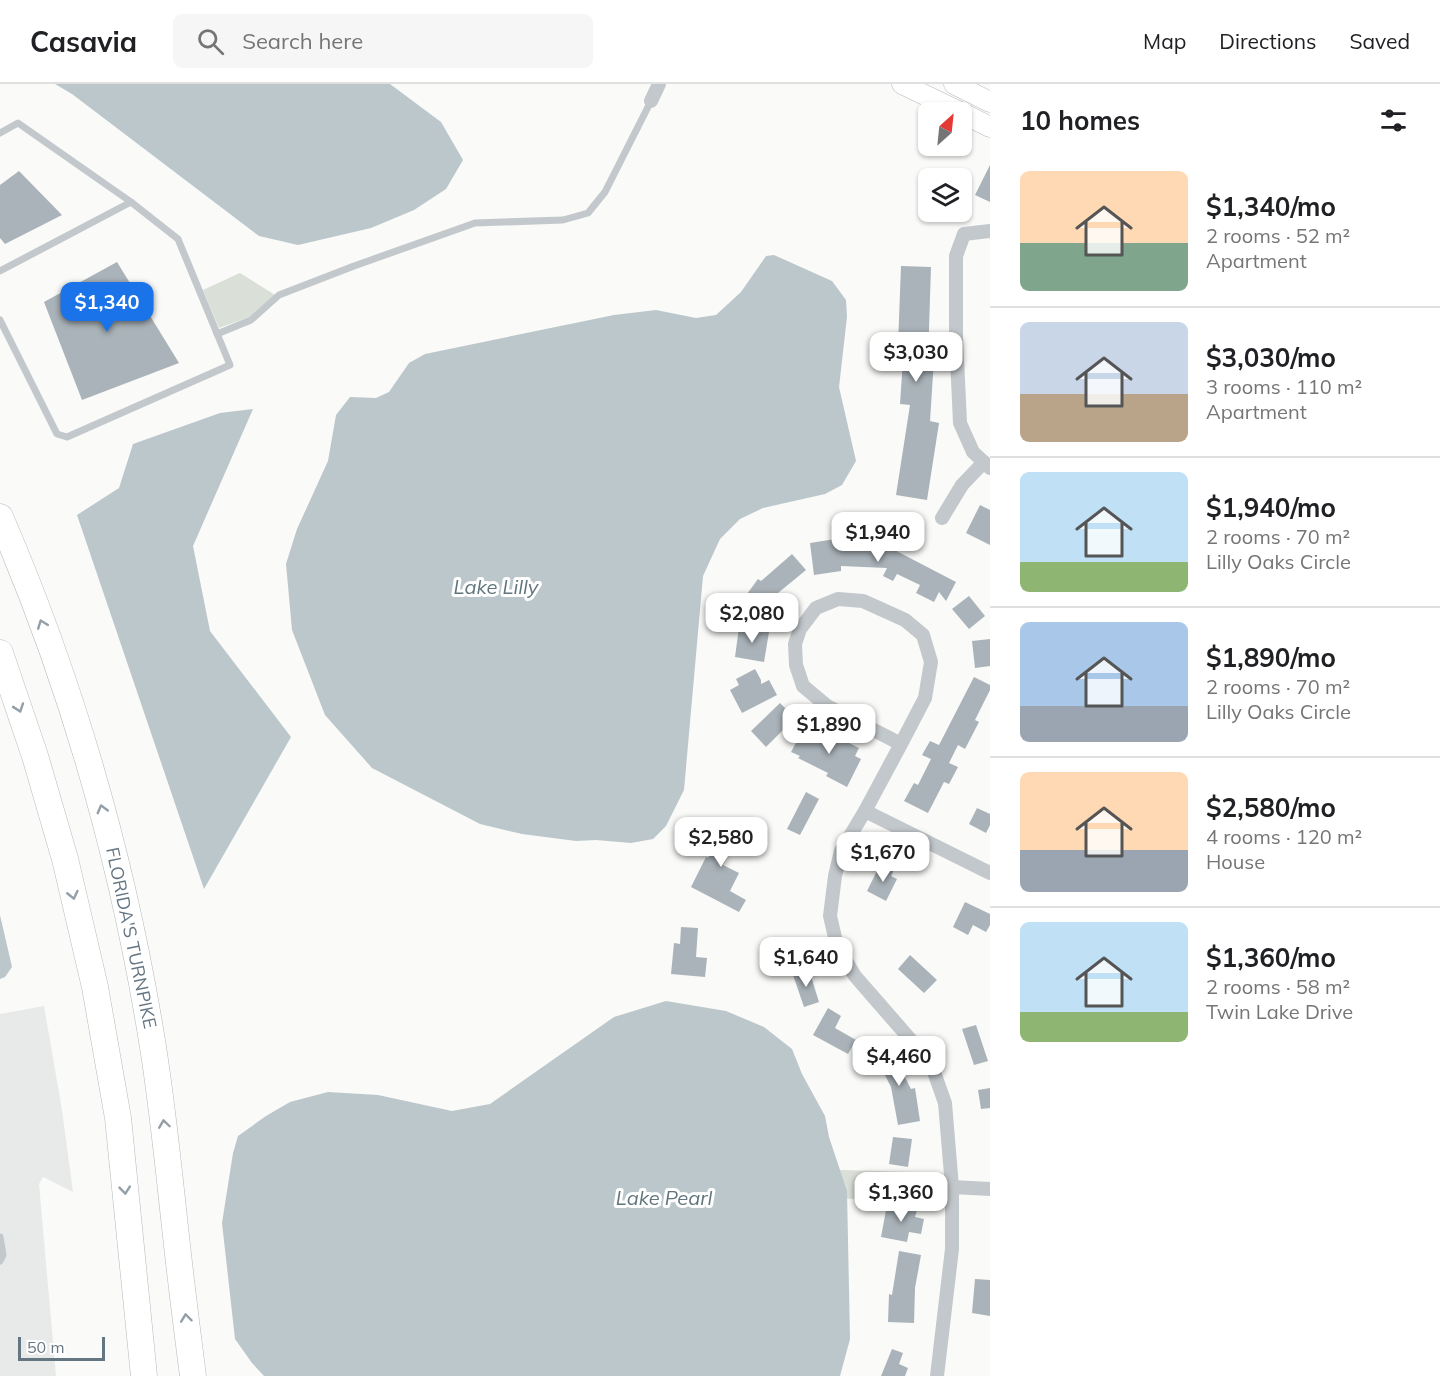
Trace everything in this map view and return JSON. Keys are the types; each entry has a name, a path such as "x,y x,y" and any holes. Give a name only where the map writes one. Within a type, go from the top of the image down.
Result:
{"highway":[{"name":"FLORIDA'S TURNPIKE","path":"0,517 50,644 85,747 135,944 166,1142 193,1376"},
{"path":"0,652 35,756 65,859 95,987 118,1118 144,1376"}],"main road":[{"path":"902,84 939,102"},
{"path":"954,84 990,102"},
{"path":"972,118 990,127"}],"street":[{"path":"651,101 659,84"},
{"path":"942,518 962,485 987,465 973,452 960,423 956,337 956,256 964,234 990,231"},
{"path":"901,744 828,706 803,686 796,665 795,644 800,628 816,608 838,599 863,601 905,620 923,635 931,662 925,698 901,744 865,810 841,851 830,916 837,946 855,976 916,1046 934,1072 945,1102 952,1187 952,1249 938,1376"},
{"path":"865,810 990,873"},
{"path":"952,1187 990,1189"}],"lane":[{"path":"217,333 251,320 279,295 475,223 563,220 588,213 604,192 651,101"},
{"path":"0,133 18,123 131,202 178,239 230,365 67,437 57,434 0,320"},
{"path":"0,271 131,202"},
{"path":"0,1237 3,1255 0,1261"}],"shaded area":[{"path":"240,273 275,295 249,317 219,328 203,290"},
{"path":"44,1006 73,1192 43,1177 39,1184 56,1376 0,1376 0,1014"},
{"path":"810,1169 943,1173 941,1203 808,1197"}],"water":[{"path":"55,84 390,84 441,122 463,160 446,189 414,210 371,228 298,245 259,236 72,94"},
{"name":"Lake Lilly","path":"774,255 832,281 846,300 847,317 839,387 856,461 842,485 825,494 763,508 740,519 720,539 703,576 684,790 666,826 653,839 631,843 576,841 522,834 480,824 372,768 325,715 292,630 286,564 297,529 328,461 336,415 350,397 376,398 389,392 409,363 425,354 614,315 656,310 696,318 716,315 741,292 766,256"},
{"path":"253,409 193,546 210,631 291,737 204,889 77,515 119,488 133,444 220,413"},
{"path":"0,915 12,967 5,977 0,979"},
{"name":"Lake Pearl","path":"666,1001 726,1011 764,1027 792,1049 802,1074 825,1116 829,1137 847,1191 850,1339 840,1376 264,1376 252,1363 235,1339 222,1223 233,1153 238,1136 290,1102 328,1092 378,1095 452,1111 490,1104 614,1017"}],"building":[{"path":"990,165 990,202 975,195"},
{"path":"19,171 62,215 5,244 0,238 0,185"},
{"path":"117,262 179,363 82,400 44,302"},
{"path":"901,266 931,267 928,359 934,359 930,421 939,423 927,500 896,495 910,405 900,404 904,345 898,345"},
{"path":"980,505 990,510 990,545 966,533"},
{"path":"848,537 883,538 883,544 956,582 946,601 939,592 934,602 916,593 920,585 897,574 893,581 883,576 887,568 841,566 841,571 814,575 810,543"},
{"path":"792,554 806,570 778,593 787,599 770,623 741,602 758,579 761,581"},
{"path":"969,596 985,616 969,629 952,609"},
{"path":"739,627 769,632 764,662 735,657"},
{"path":"990,639 990,666 975,668 972,641"},
{"path":"755,669 761,684 769,680 777,695 742,713 730,690 739,685 736,679"},
{"path":"974,677 990,685 990,690 975,720 979,722 965,749 958,745 949,763 958,767 949,784 944,782 928,813 904,801 914,783 918,785 931,759 922,755 930,741 939,745"},
{"path":"780,703 795,718 766,747 751,731"},
{"path":"803,730 819,738 823,730 859,748 855,756 861,759 847,787 826,776 828,773 791,752"},
{"path":"806,792 819,799 800,835 787,829"},
{"path":"977,808 990,814 990,825 986,833 969,824"},
{"path":"733,818 746,825 723,865 739,873 730,891 746,900 739,912 691,887 706,857 708,858 718,841 712,838 720,824 727,828"},
{"path":"881,863 894,870 891,876 897,879 886,901 867,891"},
{"path":"965,902 990,914 990,925 986,932 973,925 968,935 953,927"},
{"path":"681,927 698,928 696,957 707,958 705,977 671,974 674,943 680,944"},
{"path":"910,955 937,980 924,993 898,969"},
{"path":"809,970 819,1002 804,1007 793,975"},
{"path":"828,1008 841,1016 835,1028 856,1040 848,1054 813,1035"},
{"path":"976,1025 988,1061 974,1065 962,1029"},
{"path":"888,1044 911,1089 915,1088 920,1121 898,1125 891,1087 873,1052"},
{"path":"990,1088 990,1108 981,1109 978,1090"},
{"path":"893,1137 912,1139 908,1167 889,1164"},
{"path":"887,1205 917,1210 915,1217 924,1219 921,1234 909,1232 907,1242 881,1237"},
{"path":"899,1251 921,1255 915,1288 914,1323 888,1322 889,1294 892,1295"},
{"path":"975,1279 990,1280 990,1316 972,1313"},
{"path":"892,1349 903,1353 899,1364 908,1368 905,1376 881,1376"}]}
